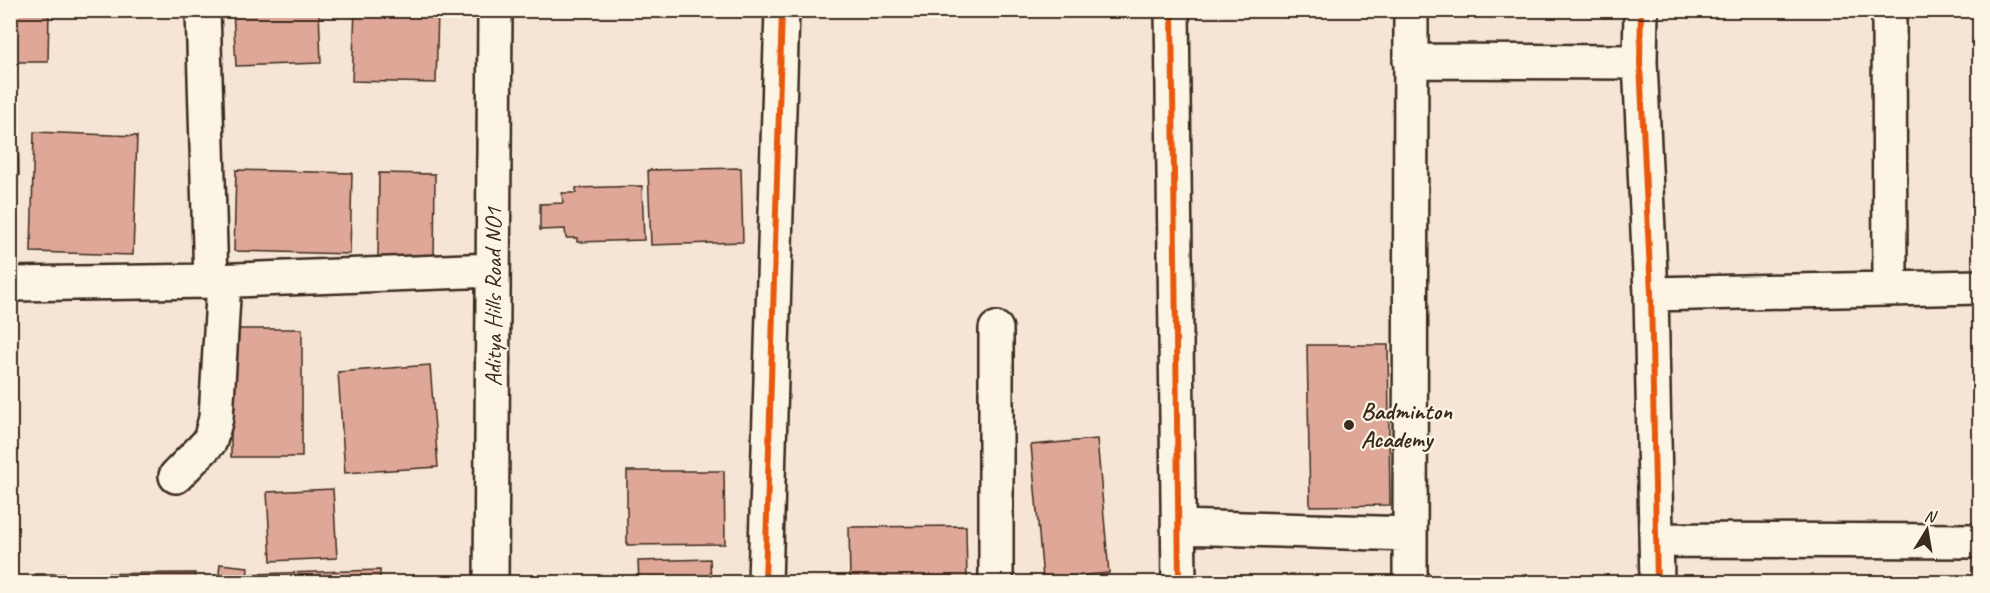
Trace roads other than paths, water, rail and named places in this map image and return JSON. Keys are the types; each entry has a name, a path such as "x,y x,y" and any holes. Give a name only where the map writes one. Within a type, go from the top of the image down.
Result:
{"street":[{"path":"176,476 210,441 216,418 217,280 203,10"},
{"name":"Aditya Hills Road NO1","path":"491,582 495,10"},
{"path":"765,582 782,10"},
{"path":"1172,10 1179,582"},
{"path":"1410,582 1411,10"},
{"path":"1641,10 1640,62 1651,294 1657,582"},
{"path":"1889,10 1890,289"},
{"path":"1410,61 1640,62"},
{"path":"10,284 217,280 493,270"},
{"path":"1651,294 1980,287"},
{"path":"996,329 996,582"},
{"path":"1178,526 1410,534"},
{"path":"1656,540 1980,541"}],"place":[{"name":"Badminton Academy","path":"1349,425"}]}
